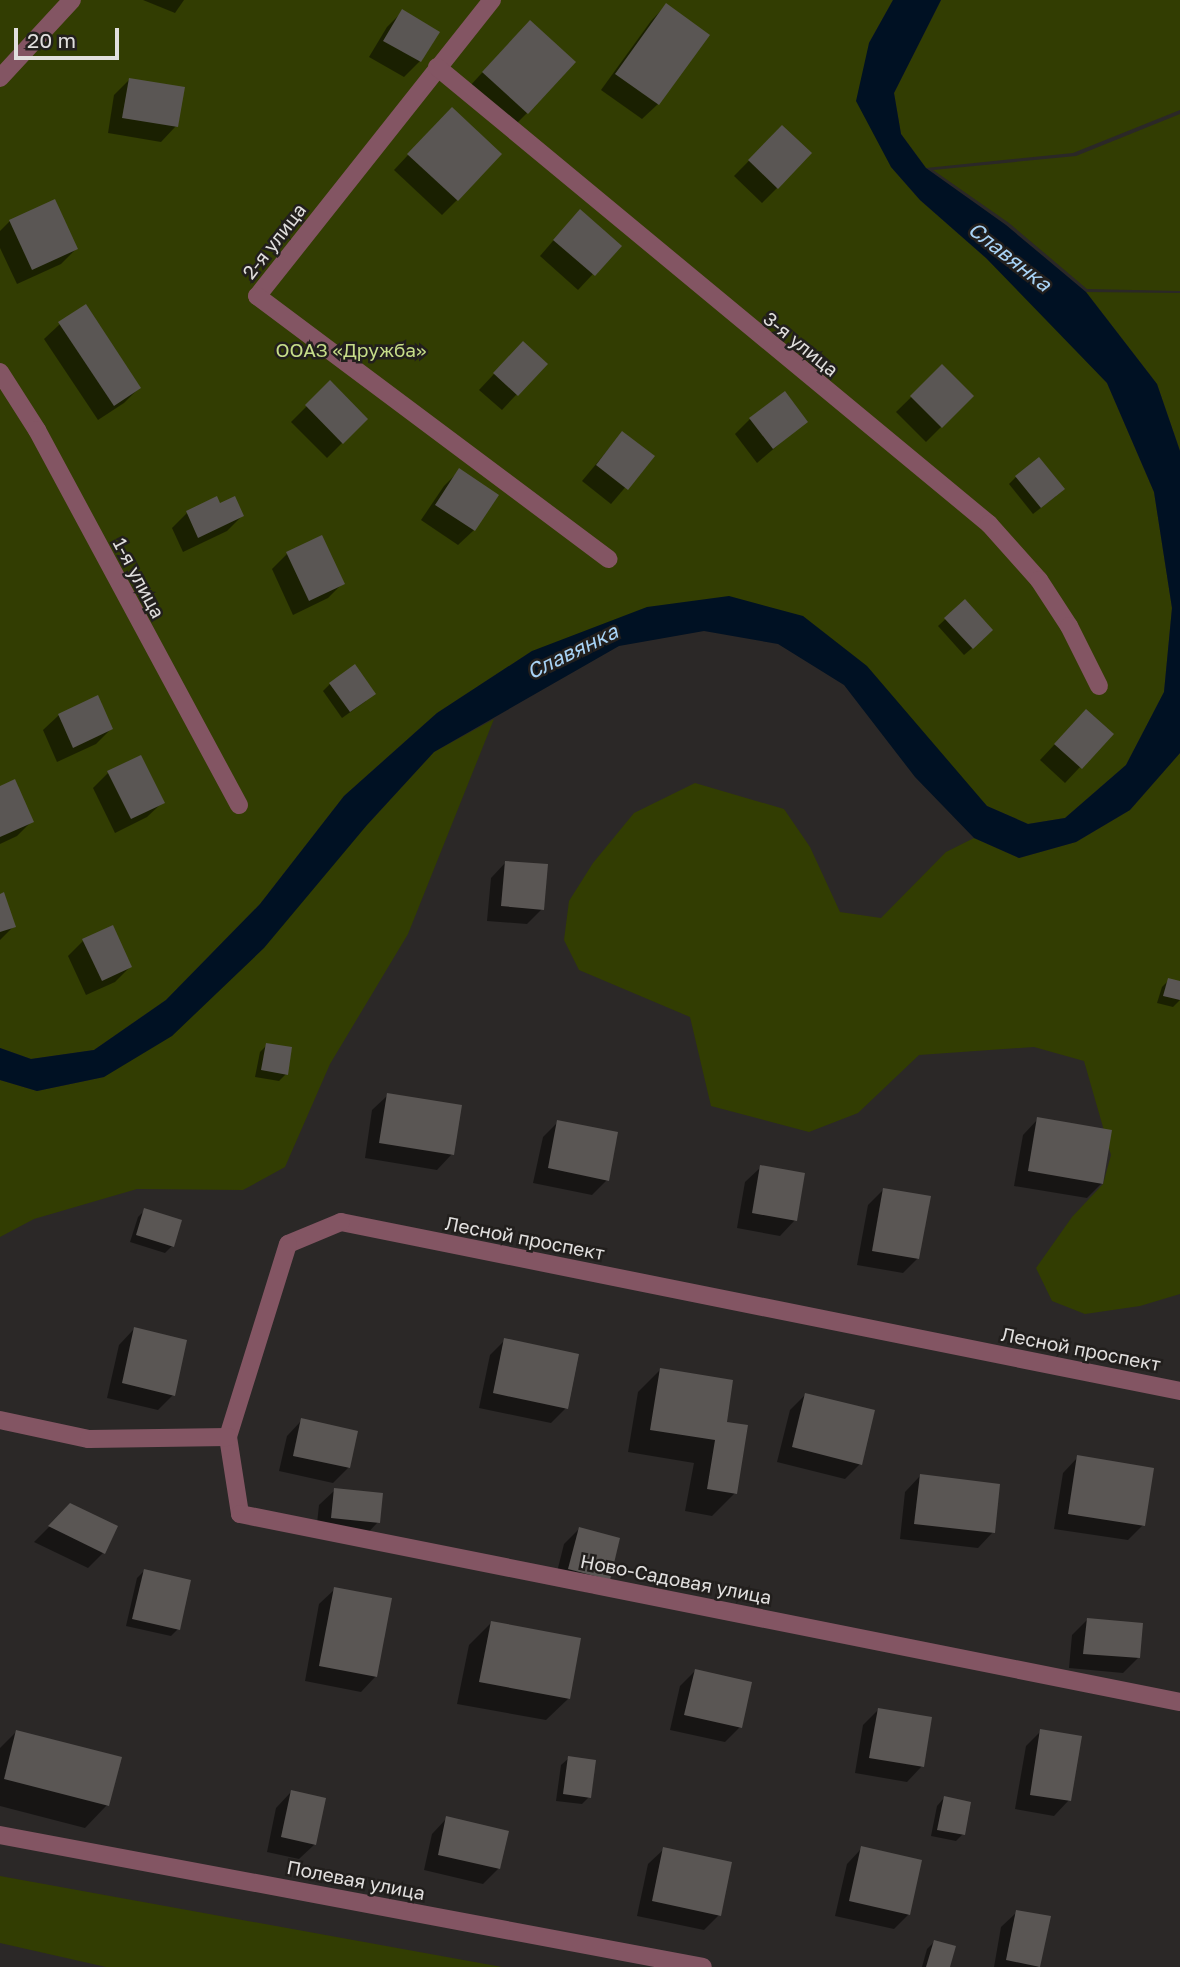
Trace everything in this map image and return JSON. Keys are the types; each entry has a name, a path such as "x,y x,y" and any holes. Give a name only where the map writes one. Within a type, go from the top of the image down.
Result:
{"street":[{"path":"0,78 72,0"},
{"name":"2-я улица","path":"492,0 257,296 608,559"},
{"name":"3-я улица","path":"437,67 989,524 1039,580 1069,626 1099,686"},
{"name":"1-я улица","path":"0,372 37,430 239,805"},
{"name":"Лесной проспект","path":"228,1437 288,1244 341,1222 1180,1391"},
{"path":"0,1420 89,1439 228,1437"},
{"name":"Ново-Садовая улица","path":"228,1437 240,1514 1180,1702"},
{"name":"Полевая улица","path":"0,1835 703,1967"}],"green space":[{"name":"ООАЗ «Дружба»","path":"0,0 893,0 869,43 891,167 920,200 986,258 1056,328 1107,383 1154,492 1172,608 1164,692 1126,765 1065,818 1028,824 987,806 803,616 532,651 437,713 344,796 260,904 166,1000 94,1050 31,1059 0,1048"},
{"path":"941,0 1180,0 1180,110 1073,153 926,168 901,134 894,93"},
{"path":"1180,114 1180,291 1087,289 1009,223 933,170 1076,156"},
{"path":"1086,292 1180,293 1180,451 1157,384"},
{"path":"494,719 408,934 330,1064 285,1167 243,1190 137,1189 34,1219 0,1237 0,1080 37,1091 104,1077 367,825 434,752"},
{"path":"1180,753 1180,1294 1140,1306 1085,1314 1052,1301 1036,1268 1072,1217 1103,1184 1111,1155 1084,1061 1034,1047 919,1055 858,1113 809,1132 711,1106 690,1017 579,970 564,940 569,901 593,863 634,813 695,783 784,809 810,847 840,912 881,918 946,852 974,838 1019,858 1076,842 1130,810"},
{"path":"0,1876 502,1967 106,1967 0,1943"}],"water":[{"name":"Славянка","path":"893,0 941,0 894,93 901,134 926,168 1006,225 1086,292 1157,384 1180,451 1180,753 1130,810 1076,842 1019,858 974,838 915,777 844,685 778,644 704,631 619,646 434,752 367,825 264,948 172,1036 104,1077 37,1091 0,1080 0,1048 31,1059 94,1050 166,1000 260,904 344,796 437,713 532,651 647,607 729,596 803,616 867,666 987,806 1028,824 1065,818 1126,765 1164,692 1172,608 1154,492 1107,383 986,258 920,200 891,167 856,101 869,43"}],"building":[{"path":"666,3 710,35 659,105 615,74"},
{"path":"402,9 440,32 421,62 383,41"},
{"path":"530,20 576,62 528,114 482,72"},
{"path":"129,78 185,87 178,127 122,118"},
{"path":"452,107 502,154 458,201 407,154"},
{"path":"782,125 812,153 778,189 748,160"},
{"path":"55,199 78,249 32,270 9,220"},
{"path":"580,209 622,246 595,276 553,240"},
{"path":"86,304 141,388 114,406 58,322"},
{"path":"523,341 548,364 518,396 493,373"},
{"path":"942,364 974,396 942,428 910,396"},
{"path":"330,380 368,419 343,444 305,405"},
{"path":"785,391 808,422 773,449 749,418"},
{"path":"622,431 655,456 628,490 596,465"},
{"path":"1039,457 1065,489 1041,508 1015,476"},
{"path":"459,468 499,495 475,531 435,505"},
{"path":"217,496 220,503 235,496 244,516 198,538 186,511"},
{"path":"322,535 345,584 309,601 286,552"},
{"path":"965,599 993,630 973,649 944,618"},
{"path":"355,664 376,694 350,712 329,683"},
{"path":"98,695 113,729 73,748 58,714"},
{"path":"1086,709 1114,734 1082,769 1054,744"},
{"path":"141,755 165,803 131,819 107,771"},
{"path":"15,779 34,822 0,837 0,786"},
{"path":"505,861 548,864 544,910 501,906"},
{"path":"4,892 16,927 0,932 0,894"},
{"path":"113,925 132,967 102,981 82,939"},
{"path":"1168,978 1180,981 1180,1000 1163,996"},
{"path":"266,1043 292,1047 288,1075 261,1070"},
{"path":"387,1093 462,1105 454,1155 379,1143"},
{"path":"1037,1117 1112,1130 1103,1184 1028,1171"},
{"path":"557,1120 618,1132 609,1181 548,1168"},
{"path":"760,1165 805,1173 797,1221 752,1213"},
{"path":"883,1188 931,1196 919,1259 872,1251"},
{"path":"144,1208 182,1220 174,1247 136,1235"},
{"path":"134,1327 187,1340 175,1396 122,1383"},
{"path":"504,1338 579,1354 568,1409 493,1393"},
{"path":"660,1368 733,1380 727,1422 748,1425 737,1494 707,1489 715,1440 650,1430"},
{"path":"805,1393 875,1410 862,1465 792,1447"},
{"path":"301,1418 358,1431 350,1468 293,1456"},
{"path":"1077,1455 1154,1468 1145,1526 1068,1514"},
{"path":"920,1474 1000,1484 995,1533 914,1524"},
{"path":"334,1488 383,1493 380,1523 331,1518"},
{"path":"70,1503 118,1526 105,1554 48,1526"},
{"path":"579,1527 620,1538 610,1580 568,1569"},
{"path":"144,1569 191,1580 180,1630 132,1619"},
{"path":"334,1587 392,1598 377,1677 319,1666"},
{"path":"1087,1618 1143,1623 1140,1658 1083,1654"},
{"path":"491,1621 581,1638 570,1699 479,1682"},
{"path":"695,1669 752,1682 742,1728 684,1715"},
{"path":"878,1708 932,1717 924,1767 869,1758"},
{"path":"1040,1729 1082,1736 1071,1801 1030,1795"},
{"path":"16,1730 122,1757 109,1806 4,1779"},
{"path":"568,1756 596,1760 591,1798 563,1794"},
{"path":"291,1790 326,1798 316,1845 281,1837"},
{"path":"944,1796 971,1802 965,1835 937,1830"},
{"path":"446,1816 509,1831 500,1869 438,1855"},
{"path":"861,1846 922,1860 910,1915 849,1901"},
{"path":"663,1847 732,1862 721,1916 652,1901"},
{"path":"1016,1910 1051,1916 1040,1967 1006,1960"},
{"path":"934,1940 956,1946 950,1967 926,1967"}]}
